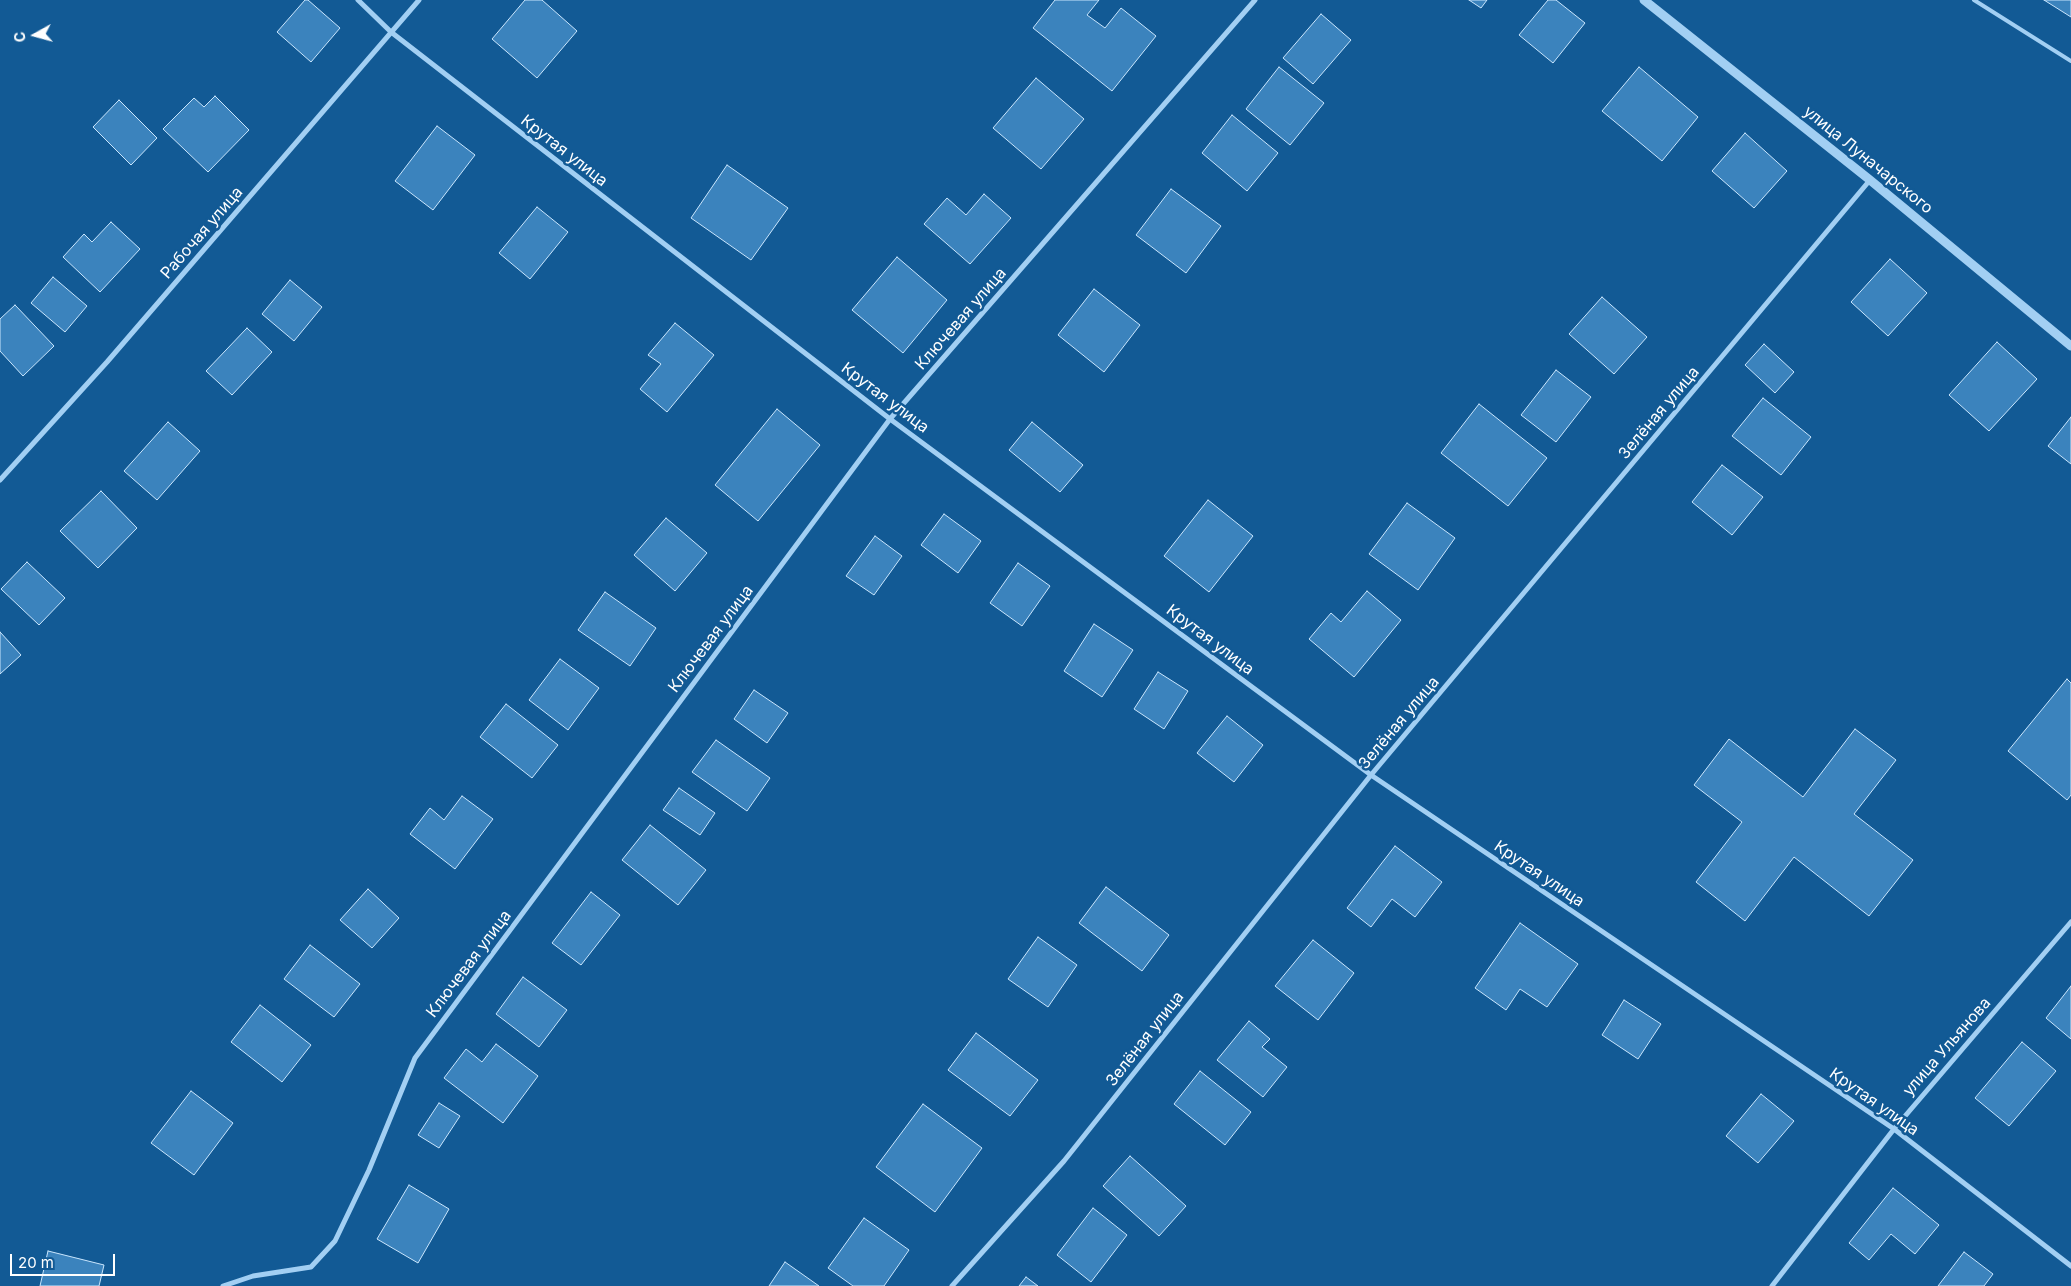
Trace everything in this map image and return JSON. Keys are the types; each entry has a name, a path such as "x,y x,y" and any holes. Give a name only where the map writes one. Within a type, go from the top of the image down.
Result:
{"street":[{"name":"Крутая улица","path":"358,0 392,32 890,419 1371,775 1894,1129 2071,1266"},
{"name":"Рабочая улица","path":"0,480 107,362 419,0"},
{"name":"Ключевая улица","path":"222,1286 253,1276 311,1267 335,1241 369,1170 415,1058 890,419 1256,0"},
{"name":"улица Луначарского","path":"1644,0 1870,180 2071,346"},
{"name":"Зелёная улица","path":"952,1286 1064,1161 1371,775 1870,180"},
{"name":"улица Ульянова","path":"1772,1286 1894,1129 2071,922"}],"lane":[{"path":"1974,0 2071,61"}],"building":[{"path":"305,0 308,0 340,28 311,62 277,32"},
{"path":"525,0 542,0 577,31 537,78 492,39"},
{"path":"1055,0 1099,0 1087,15 1105,28 1121,8 1156,36 1112,91 1033,28"},
{"path":"1469,0 1487,0 1481,8"},
{"path":"1548,0 1556,0 1585,23 1553,63 1519,35"},
{"path":"2044,0 2071,0 2071,17"},
{"path":"1321,14 1351,40 1313,84 1283,58"},
{"path":"1279,67 1324,103 1290,145 1246,109"},
{"path":"1639,67 1698,117 1662,161 1602,111"},
{"path":"1036,78 1084,119 1041,169 993,128"},
{"path":"215,96 249,130 208,172 163,129 194,98 204,107"},
{"path":"119,100 157,138 131,165 93,127"},
{"path":"1232,115 1278,153 1247,191 1202,153"},
{"path":"437,126 475,155 433,210 395,181"},
{"path":"1745,133 1787,171 1754,208 1712,171"},
{"path":"727,165 788,208 751,260 691,218"},
{"path":"1171,189 1221,226 1186,273 1136,235"},
{"path":"984,194 1011,218 970,264 924,224 947,198 966,215"},
{"path":"537,207 568,232 530,279 499,253"},
{"path":"111,222 140,249 100,292 63,257 84,234 92,242"},
{"path":"897,257 947,300 903,353 852,310"},
{"path":"1890,259 1927,293 1888,336 1851,302"},
{"path":"53,277 87,306 65,332 31,303"},
{"path":"290,280 322,307 294,341 262,314"},
{"path":"1094,289 1140,325 1104,372 1058,335"},
{"path":"1602,297 1647,337 1614,374 1569,334"},
{"path":"15,305 54,346 23,376 0,351 0,319"},
{"path":"675,323 714,355 667,412 640,389 661,364 648,355"},
{"path":"247,328 272,352 232,395 206,371"},
{"path":"1997,342 2037,379 1989,431 1949,395"},
{"path":"1764,344 1794,372 1775,393 1745,365"},
{"path":"1556,370 1591,397 1556,442 1521,415"},
{"path":"1763,398 1811,437 1781,475 1732,436"},
{"path":"1479,404 1547,458 1508,506 1441,453"},
{"path":"777,409 820,445 758,521 715,485"},
{"path":"2071,417 2071,464 2048,446"},
{"path":"168,422 200,451 157,500 124,471"},
{"path":"1032,422 1083,465 1060,492 1009,450"},
{"path":"1722,465 1763,497 1732,535 1692,502"},
{"path":"101,491 137,528 98,568 60,531"},
{"path":"1208,500 1253,536 1209,592 1164,556"},
{"path":"1407,503 1455,538 1418,590 1369,554"},
{"path":"944,514 981,541 958,573 921,545"},
{"path":"666,518 707,553 675,591 634,555"},
{"path":"875,536 902,556 874,595 846,576"},
{"path":"27,562 65,598 39,625 1,589"},
{"path":"1018,563 1050,586 1022,626 990,603"},
{"path":"1367,591 1401,620 1354,677 1309,639 1331,613 1341,622"},
{"path":"605,592 656,628 630,666 578,630"},
{"path":"1094,624 1133,650 1102,697 1064,671"},
{"path":"0,632 21,655 0,674"},
{"path":"560,659 599,688 568,730 529,700"},
{"path":"1158,672 1188,691 1164,729 1134,709"},
{"path":"2067,679 2071,683 2071,795 2067,800 2008,751"},
{"path":"754,690 788,713 767,743 734,719"},
{"path":"506,704 558,745 532,778 480,737"},
{"path":"1227,716 1263,745 1234,782 1197,753"},
{"path":"1855,729 1896,760 1854,814 1913,860 1869,916 1794,857 1745,921 1696,882 1742,822 1694,785 1729,739 1803,797"},
{"path":"716,740 770,778 747,811 692,772"},
{"path":"679,788 715,813 700,835 663,810"},
{"path":"462,796 493,819 455,869 410,834 430,808 444,820"},
{"path":"650,825 706,870 678,905 622,860"},
{"path":"1395,846 1442,882 1415,917 1392,899 1371,927 1347,908"},
{"path":"1106,887 1169,935 1142,971 1079,923"},
{"path":"368,889 399,918 372,948 340,920"},
{"path":"591,892 620,915 581,965 552,943"},
{"path":"1520,923 1578,964 1547,1007 1520,989 1506,1010 1475,988"},
{"path":"1038,937 1077,965 1048,1007 1008,979"},
{"path":"1313,940 1354,973 1318,1020 1275,986"},
{"path":"310,945 360,984 334,1017 284,979"},
{"path":"523,977 567,1010 539,1047 496,1014"},
{"path":"2071,986 2071,1039 2046,1018"},
{"path":"1624,1000 1661,1024 1638,1059 1602,1035"},
{"path":"260,1005 311,1045 282,1082 231,1042"},
{"path":"1249,1021 1270,1039 1262,1047 1287,1067 1263,1097 1217,1060"},
{"path":"976,1033 1038,1080 1010,1116 948,1070"},
{"path":"2022,1042 2056,1071 2009,1126 1975,1098"},
{"path":"496,1044 538,1076 503,1123 444,1078 466,1049 482,1062"},
{"path":"1200,1071 1251,1112 1225,1145 1174,1104"},
{"path":"191,1091 233,1123 194,1175 151,1143"},
{"path":"1761,1094 1794,1121 1758,1163 1726,1136"},
{"path":"439,1103 460,1116 439,1148 418,1135"},
{"path":"923,1104 982,1148 935,1212 876,1167"},
{"path":"1130,1156 1186,1206 1159,1236 1103,1186"},
{"path":"409,1185 449,1209 418,1263 377,1239"},
{"path":"1893,1188 1939,1225 1915,1254 1891,1234 1869,1260 1849,1243"},
{"path":"1093,1208 1127,1235 1091,1282 1057,1255"},
{"path":"864,1218 909,1250 884,1286 853,1286 828,1268"},
{"path":"48,1251 104,1265 99,1286 40,1286"},
{"path":"1964,1252 1993,1274 1984,1286 1938,1286"},
{"path":"785,1262 819,1286 769,1286"},
{"path":"1026,1277 1038,1286 1019,1286"}]}
